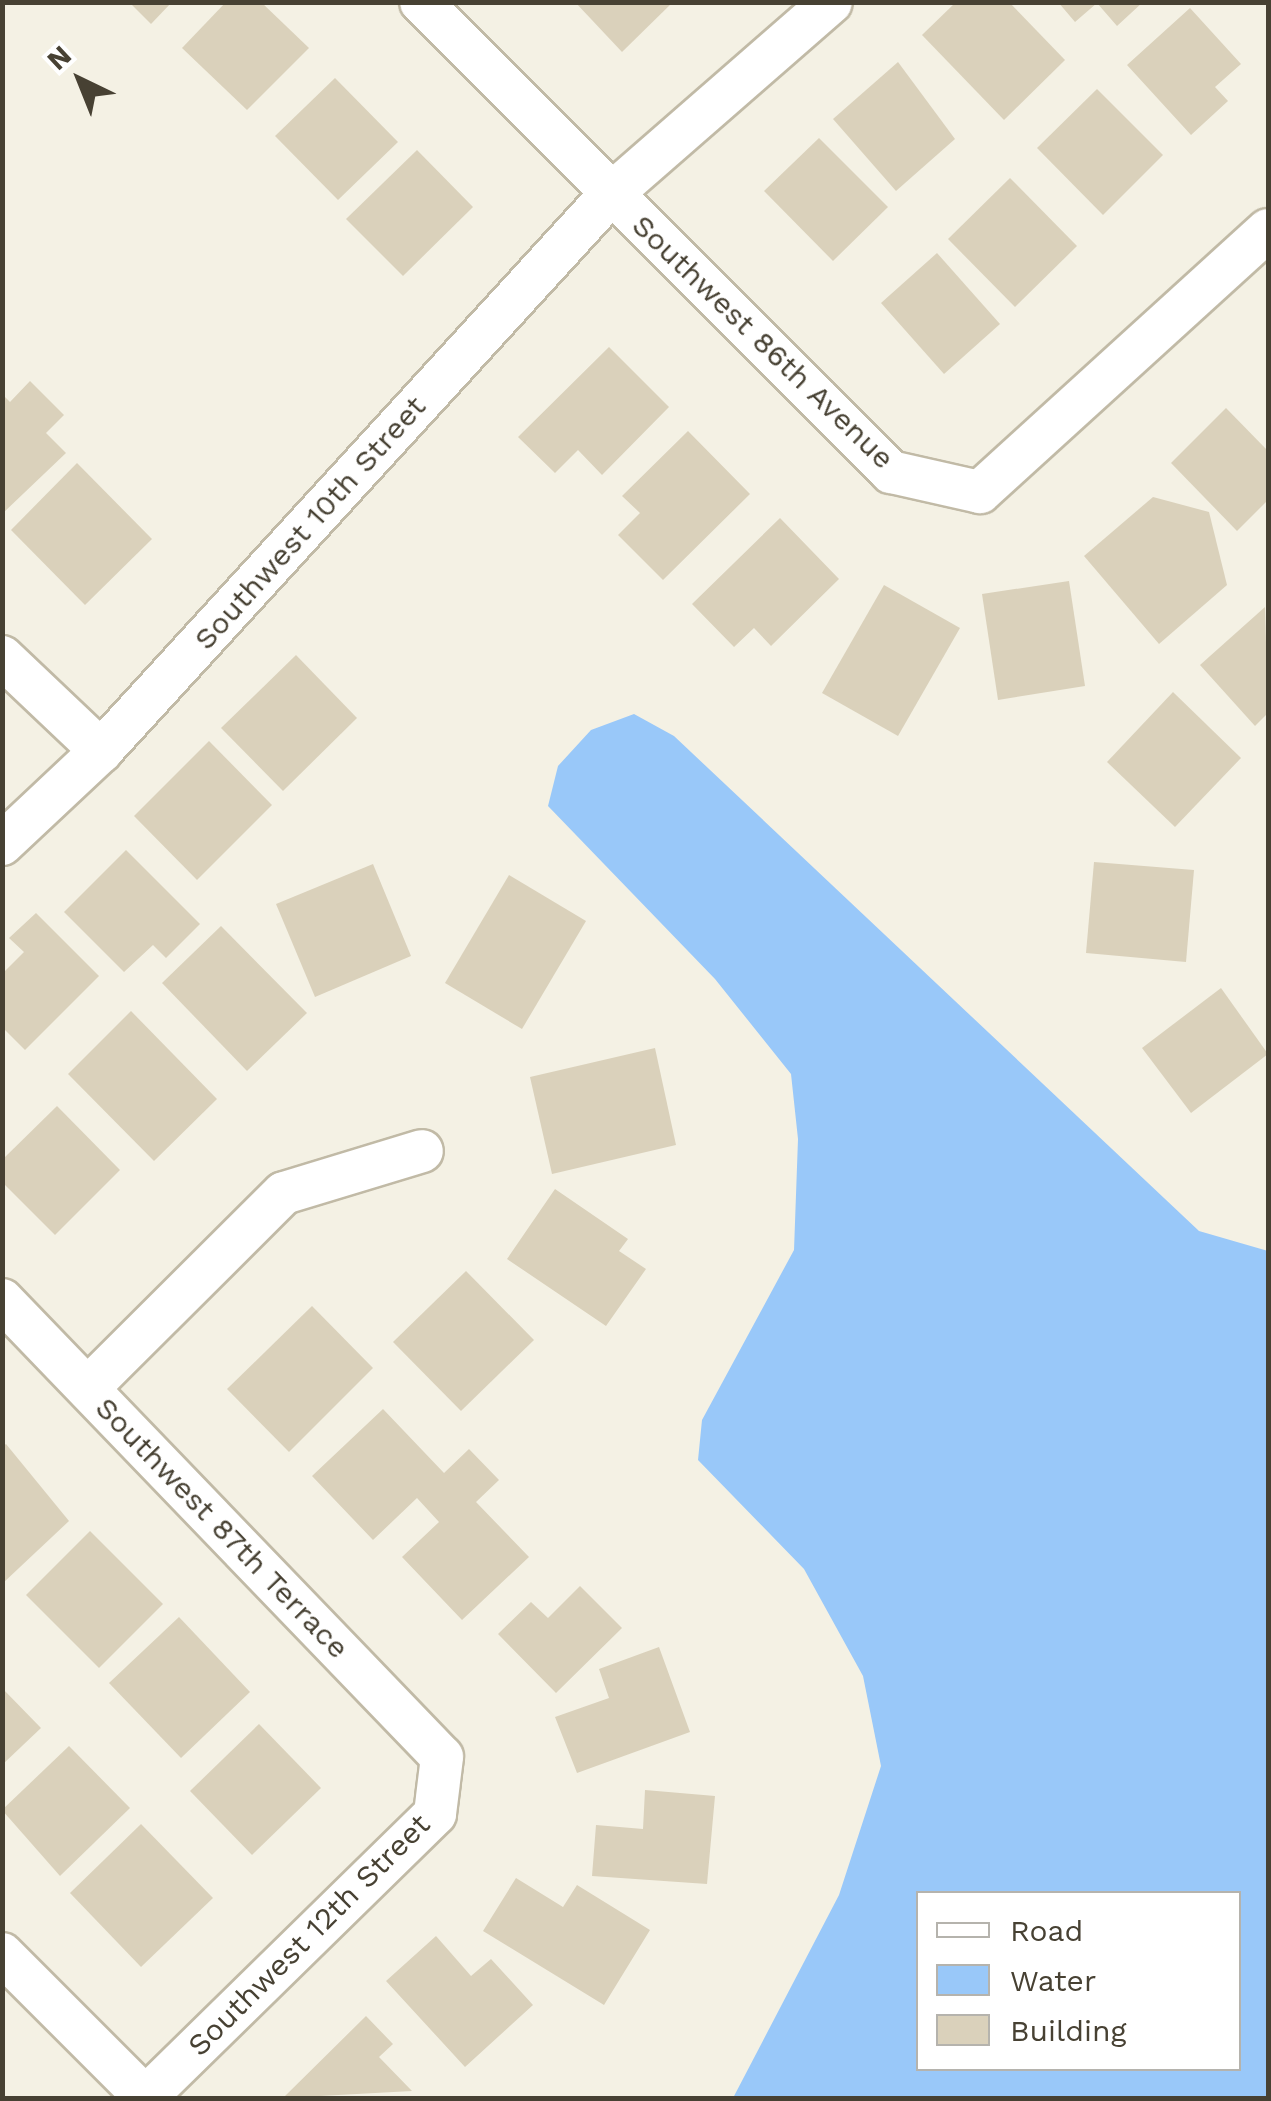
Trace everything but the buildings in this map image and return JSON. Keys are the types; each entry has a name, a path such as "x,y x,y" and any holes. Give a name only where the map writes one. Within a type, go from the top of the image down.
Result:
{"street":[{"name":"Southwest 86th Avenue","path":"422,2 890,472 980,492 1268,230"},
{"name":"Southwest 10th Street","path":"2,844 101,752 610,195 830,2"},
{"path":"2,657 101,752"},
{"path":"88,1388 284,1193 422,1151"},
{"name":"Southwest 87th Terrace","path":"2,1300 442,1757"},
{"name":"Southwest 12th Street","path":"146,2098 435,1814 442,1757"},
{"path":"2,1954 146,2098"}],"water":[{"path":"634,714 674,736 1199,1231 1268,1251 1268,2098 733,2098 839,1895 881,1766 863,1676 804,1569 698,1460 702,1420 794,1250 798,1139 791,1074 715,979 548,806 558,766 591,730"}]}
